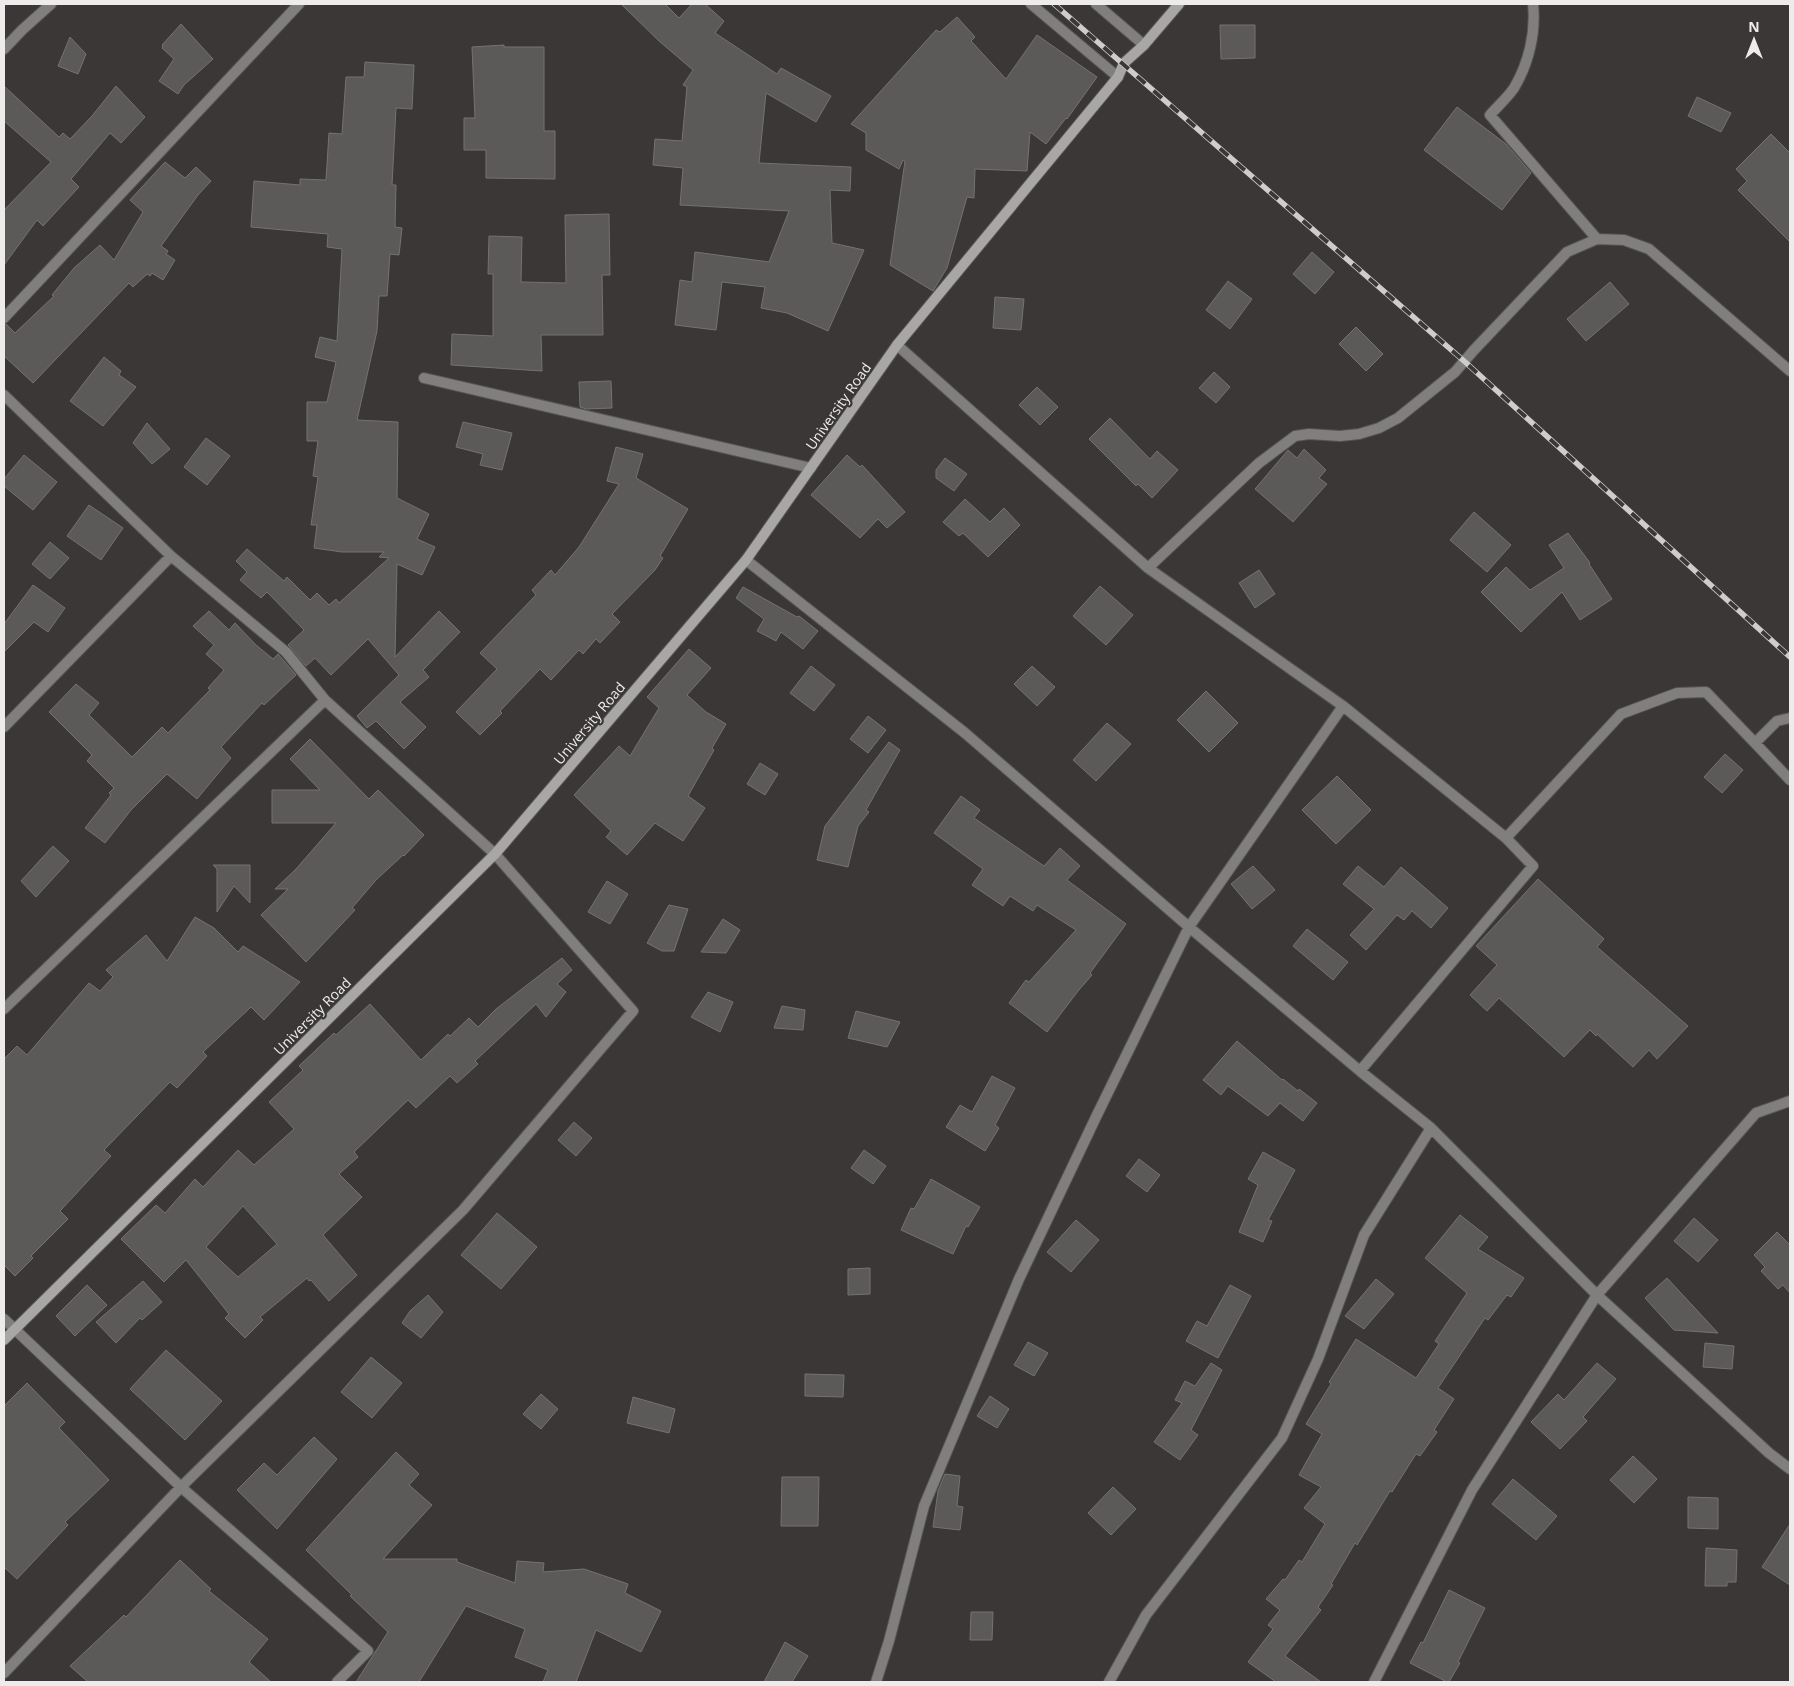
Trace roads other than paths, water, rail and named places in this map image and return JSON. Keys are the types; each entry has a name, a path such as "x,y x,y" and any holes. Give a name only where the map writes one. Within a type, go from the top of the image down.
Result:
{"street":[{"path":"4,49 51,4"},
{"path":"4,318 299,4"},
{"path":"1031,4 1118,77"},
{"path":"1096,4 1144,45 1179,4"},
{"path":"1533,4 1534,13 1530,51 1514,88 1490,114 1598,239"},
{"name":"University Road","path":"4,1340 495,854 746,560 897,345 1118,77 1124,62 1144,45"},
{"path":"1148,568 1259,463 1295,436 1309,434 1340,436 1359,434 1379,428 1398,418 1455,372 1567,252 1598,239 1624,240 1649,249 1790,371"},
{"path":"897,345 1148,568 1343,706 1506,838 1533,866 1360,1071"},
{"path":"424,378 811,468"},
{"path":"4,1673 181,1487 463,1210 633,1011 495,854 325,700 286,652 171,556 5,399"},
{"path":"4,727 171,556"},
{"path":"746,560 965,733 1189,927 1360,1071 1431,1128 1597,1295 1769,1453 1790,1469"},
{"path":"1506,838 1621,714 1677,693 1706,692 1790,780"},
{"path":"4,1009 325,700"},
{"path":"876,1682 924,1506 1019,1279 1189,927 1343,706"},
{"path":"1755,743 1777,721 1790,718"},
{"path":"1374,1682 1472,1490 1597,1295 1756,1113 1790,1101"},
{"path":"1109,1682 1146,1615 1282,1438 1318,1359 1364,1235 1431,1128"},
{"path":"4,1319 181,1487 368,1651 337,1682"}],"railway":[{"path":"1054,4 1464,361 1790,657"}]}
